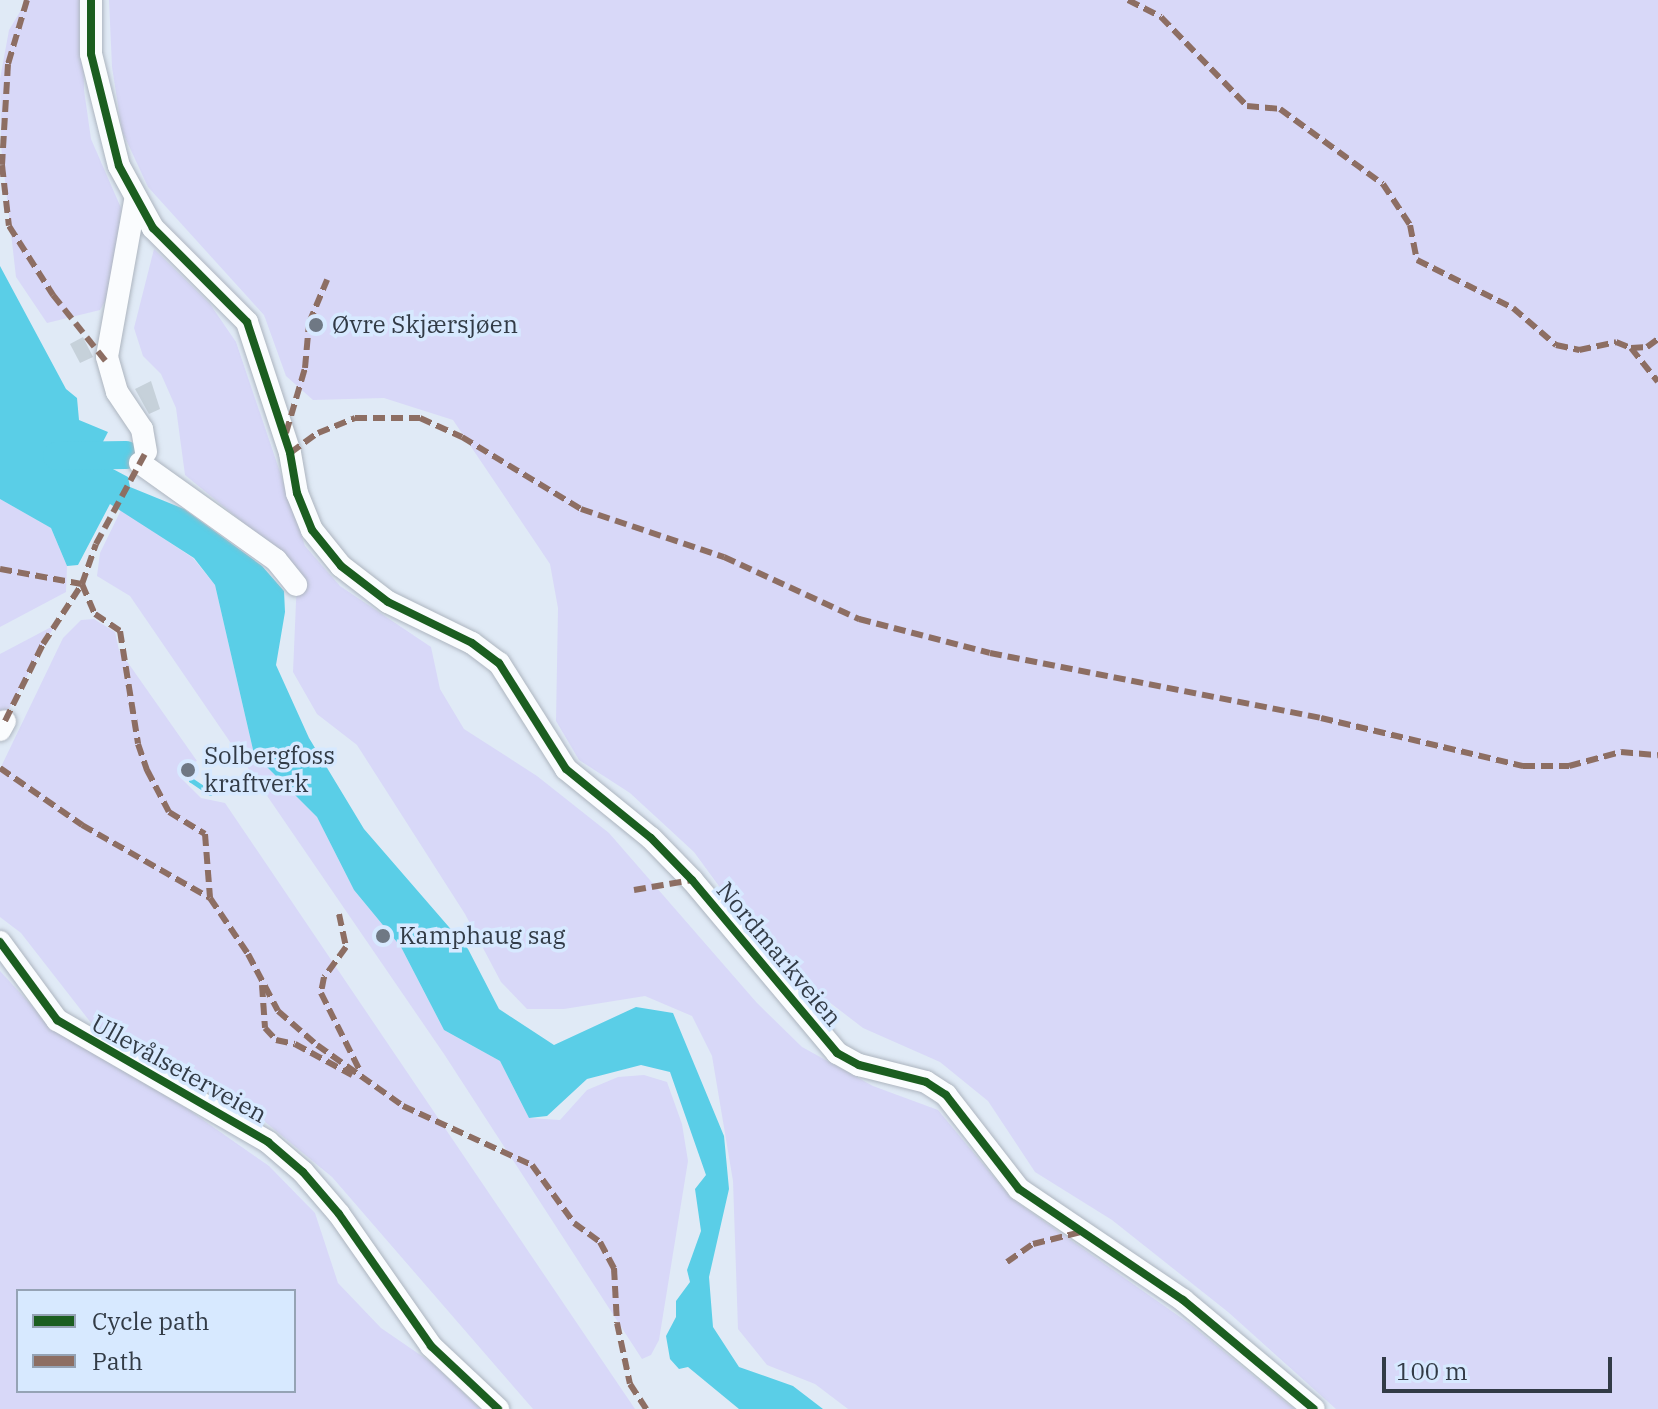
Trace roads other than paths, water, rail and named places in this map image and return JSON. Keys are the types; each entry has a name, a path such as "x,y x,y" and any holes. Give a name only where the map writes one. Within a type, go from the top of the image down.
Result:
{"street":[{"name":"Nordmarkveien","path":"91,0 91,54 102,115 135,201 153,228 247,322 290,453 303,510 341,566 388,602 472,643 499,663 566,769 651,838 692,880 837,1053 859,1065 926,1082 946,1095 1019,1189 1183,1300 1314,1409"},
{"path":"135,201 107,357 117,392 142,429 143,458 276,560 296,585"},
{"name":"Ullevålseterveien","path":"0,942 57,1020 76,1034 237,1122 303,1172 431,1346 498,1409"}],"water":[{"path":"0,266 66,389 77,398 79,420 108,432 94,459 128,477 130,487 184,509 262,566 284,591 285,612 276,665 309,738 364,829 468,949 499,1009 554,1045 636,1007 673,1013 724,1136 729,1189 709,1277 713,1327 739,1367 793,1386 823,1409 739,1409 688,1367 679,1369 670,1359 666,1336 676,1317 676,1301 690,1282 687,1270 701,1231 695,1189 706,1175 670,1072 641,1065 587,1079 547,1116 529,1118 500,1061 444,1030 401,947 354,890 317,817 254,754 215,585 194,558 110,504 78,565 67,566 51,528 0,499"}],"waterway":[{"path":"57,456 126,455"},
{"path":"189,773 191,780 210,793"}],"place":[{"name":"Øvre Skjærsjøen","path":"316,325"},
{"name":"Solbergfoss kraftverk","path":"188,770"},
{"name":"Kamphaug sag","path":"383,936"}]}
